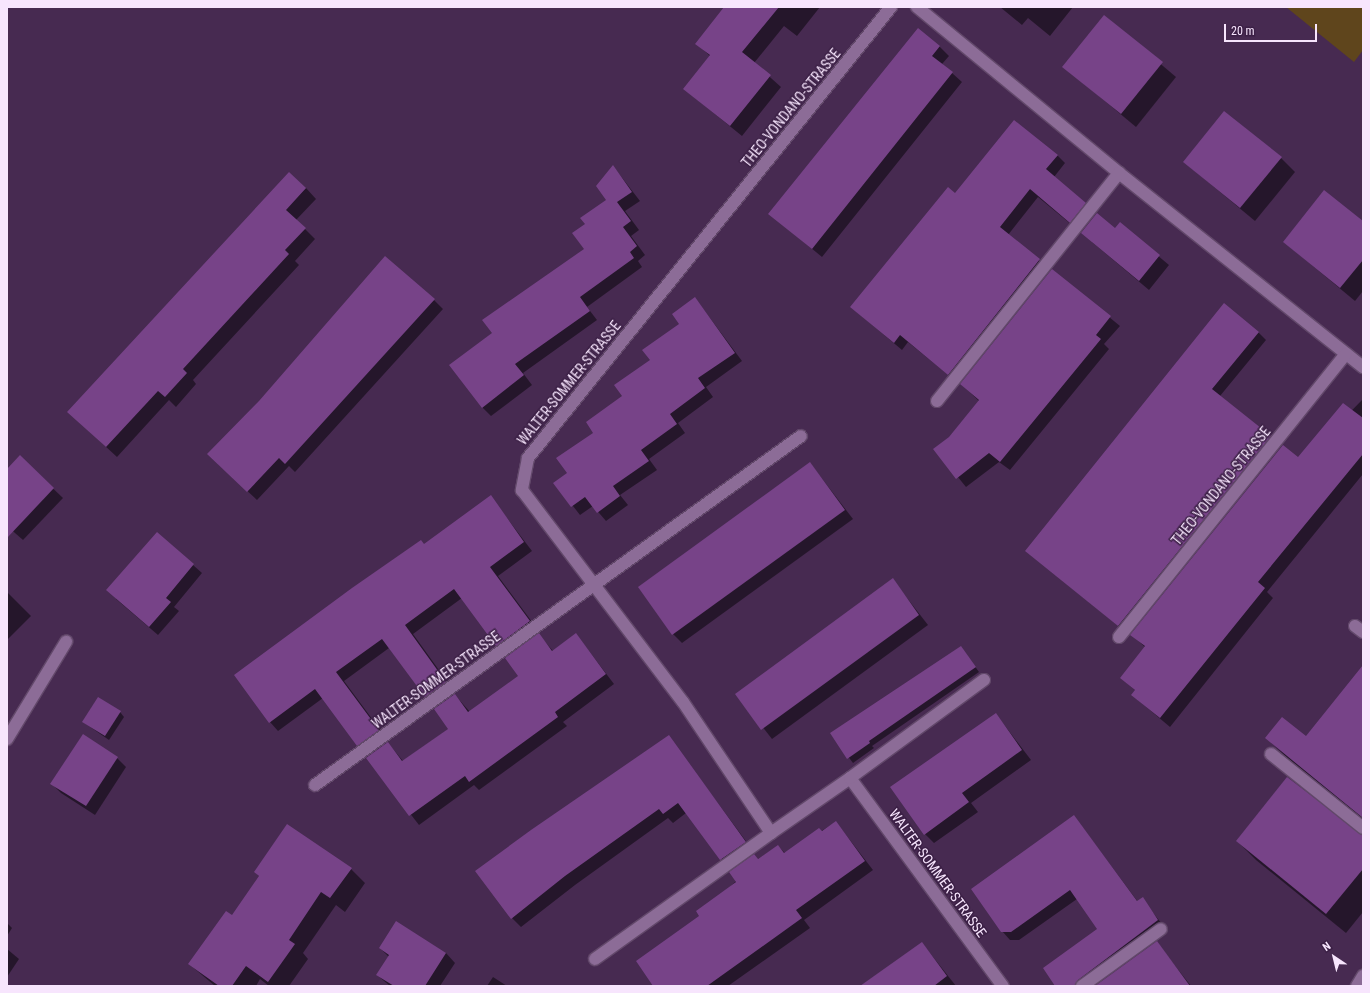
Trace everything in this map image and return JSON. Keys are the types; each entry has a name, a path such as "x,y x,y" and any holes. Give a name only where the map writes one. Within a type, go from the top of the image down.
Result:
{"street":[{"name":"THEO-VONDANO-STRASSE","path":"714,228 891,7"},
{"path":"917,7 1119,173 1363,367"},
{"path":"937,401 1119,173"},
{"name":"WALTER-SOMMER-STRASSE","path":"714,228 528,458 522,490 683,702 771,832"},
{"name":"THEO-VONDANO-STRASSE","path":"1119,637 1346,354"},
{"name":"WALTER-SOMMER-STRASSE","path":"315,785 801,436"},
{"path":"7,739 66,642"},
{"path":"595,958 771,832 850,778 984,680"},
{"path":"1271,754 1363,828"},
{"name":"WALTER-SOMMER-STRASSE","path":"850,778 1003,986"},
{"path":"1082,986 1161,929"},
{"path":"1356,986 1363,976"}],"shaded area":[{"path":"1286,7 1363,7 1363,50 1354,62"}],"building":[{"path":"724,7 779,7 742,52 771,75 730,126 683,89 710,55 695,44"},
{"path":"1104,15 1163,62 1121,114 1062,67"},
{"path":"918,28 940,46 932,56 953,72 812,249 768,214"},
{"path":"1224,111 1282,157 1240,208 1183,162"},
{"path":"1014,120 1058,155 1046,169 1086,203 1070,223 1030,189 1000,227 1040,259 948,375 900,335 894,343 850,307 948,187 955,193"},
{"path":"613,165 632,192 617,202 631,221 623,227 637,246 630,252 634,258 580,297 590,311 515,364 524,375 482,408 449,365 492,333 482,320 584,249 572,233 585,224 580,218 606,200 596,186"},
{"path":"289,172 306,188 286,210 306,228 285,250 289,254 183,369 187,373 165,397 158,391 106,447 67,412"},
{"path":"1324,190 1363,221 1363,260 1340,288 1283,242"},
{"path":"1097,213 1115,228 1120,222 1160,255 1139,281 1081,233"},
{"path":"385,256 435,299 285,464 279,458 247,492 207,454 259,401"},
{"path":"1052,269 1111,316 1096,335 1101,339 1000,462 989,453 956,479 933,449 949,437 979,400 960,384"},
{"path":"695,297 735,353 698,378 705,388 670,414 677,424 641,450 649,461 613,486 620,496 597,513 585,497 571,507 553,483 567,473 556,458 593,433 586,422 622,396 614,385 650,360 642,350 679,324 672,314"},
{"path":"1224,303 1259,332 1212,389 1271,436 1118,626 1025,551"},
{"path":"1343,403 1363,418 1363,454 1258,582 1265,588 1160,718 1131,695 1135,690 1120,678 1145,646 1130,635 1283,445 1298,457"},
{"path":"20,455 54,488 7,538 7,469"},
{"path":"810,462 845,510 672,635 638,587"},
{"path":"491,495 524,542 490,567 530,621 496,646 454,589 405,625 446,682 425,697 382,639 336,672 379,730 357,746 315,689 269,723 234,675 352,588 421,540 424,544"},
{"path":"157,532 194,564 166,598 171,602 149,627 106,590"},
{"path":"893,578 919,615 761,730 735,694"},
{"path":"539,633 552,651 576,633 606,674 555,712 558,717 469,782 465,776 409,816 366,758 388,742 402,761 448,729 434,709 455,694 468,712 518,676 505,658"},
{"path":"961,646 976,667 869,741 870,743 847,759 830,733"},
{"path":"1363,665 1363,818 1265,738 1282,717 1306,736"},
{"path":"98,697 121,711 105,736 82,722"},
{"path":"996,713 1022,750 962,793 969,802 924,835 890,787"},
{"path":"83,734 118,757 86,806 50,784"},
{"path":"669,735 746,842 720,860 678,803 663,814 659,809 565,876 511,919 475,871 531,830"},
{"path":"1287,777 1363,835 1363,869 1326,914 1236,841"},
{"path":"1074,815 1137,901 1143,897 1158,920 1078,980 1075,986 1055,986 1043,968 1097,929 1070,890 1011,932 1001,932 971,889"},
{"path":"836,821 865,861 796,910 802,918 707,986 653,986 636,961 699,916 696,911 736,882 729,872 754,854 758,859 778,845 784,853 819,828 822,831"},
{"path":"287,824 352,868 330,898 321,892 289,940 295,944 268,982 246,966 232,986 219,986 188,964 226,911 232,915 259,876 254,872"},
{"path":"396,921 446,953 425,986 394,986 376,975 389,955 379,948"},
{"path":"1157,941 1190,986 1095,986"},
{"path":"922,942 947,976 934,986 860,986"}]}
